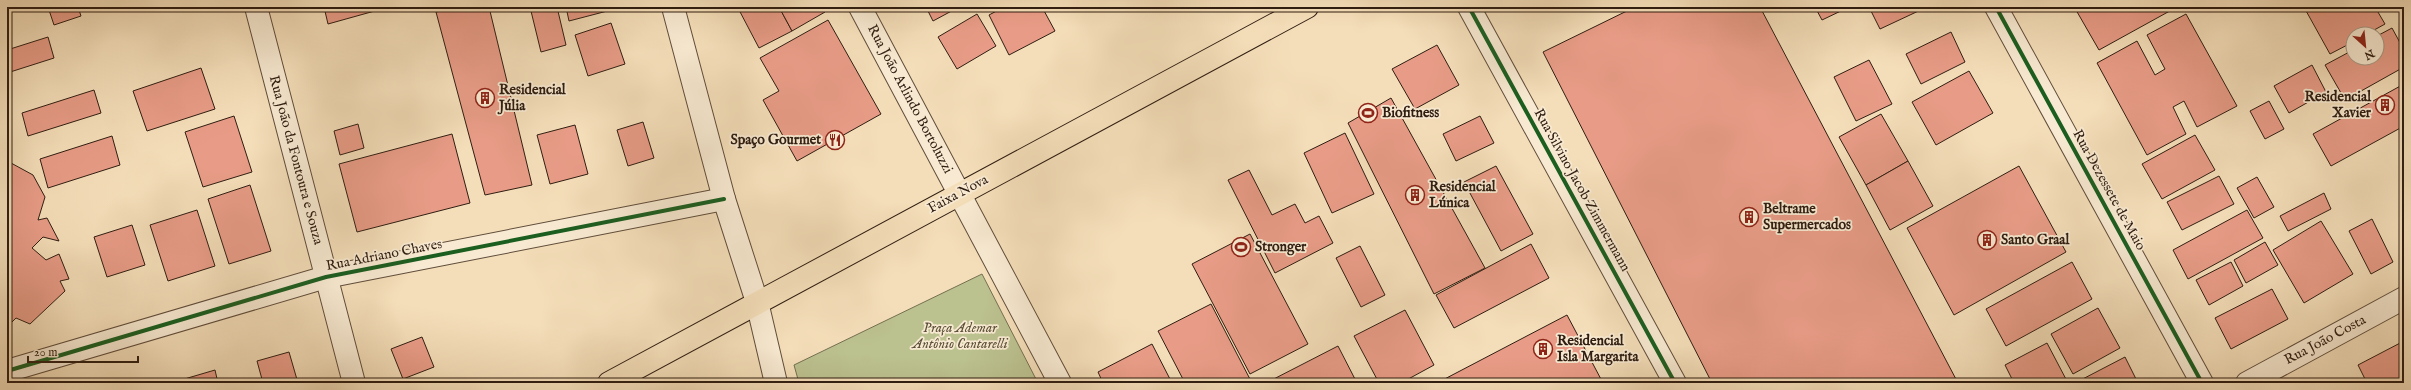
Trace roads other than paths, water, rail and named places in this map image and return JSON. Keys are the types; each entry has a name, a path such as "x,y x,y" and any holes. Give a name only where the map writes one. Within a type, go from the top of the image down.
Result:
{"highway":[{"name":"Faixa Nova","path":"609,383 1307,7"}],"street":[{"name":"Rua João da Fontoura e Souza","path":"256,7 354,383"},
{"path":"673,7 724,199 757,302 776,383"},
{"name":"Rua João Arlindo Bortoluzzi","path":"860,7 1060,383"},
{"name":"Rua Silvino Jacob Zimmermann","path":"1469,7 1675,383"},
{"name":"Rua Dezessete de Maio","path":"1996,7 2202,383"},
{"name":"Rua Adriano Chaves","path":"7,371 326,277 724,199"},
{"name":"Rua João Costa","path":"2247,383 2404,298"}],"place":[{"name":"Residencial Júlia","path":"485,98"},
{"name":"Residencial Xavier","path":"2385,105"},
{"name":"Biofitness","path":"1368,113"},
{"name":"Spaço Gourmet","path":"835,140"},
{"name":"Residencial Lúnica","path":"1415,195"},
{"name":"Beltrame Supermercados","path":"1749,217"},
{"name":"Santo Graal","path":"1987,240"},
{"name":"Stronger","path":"1241,247"},
{"name":"Residencial Isla Margarita","path":"1543,349"}],"park label":[{"name":"Praça Ademar Antônio Cantarelli","path":"960,336"}]}
